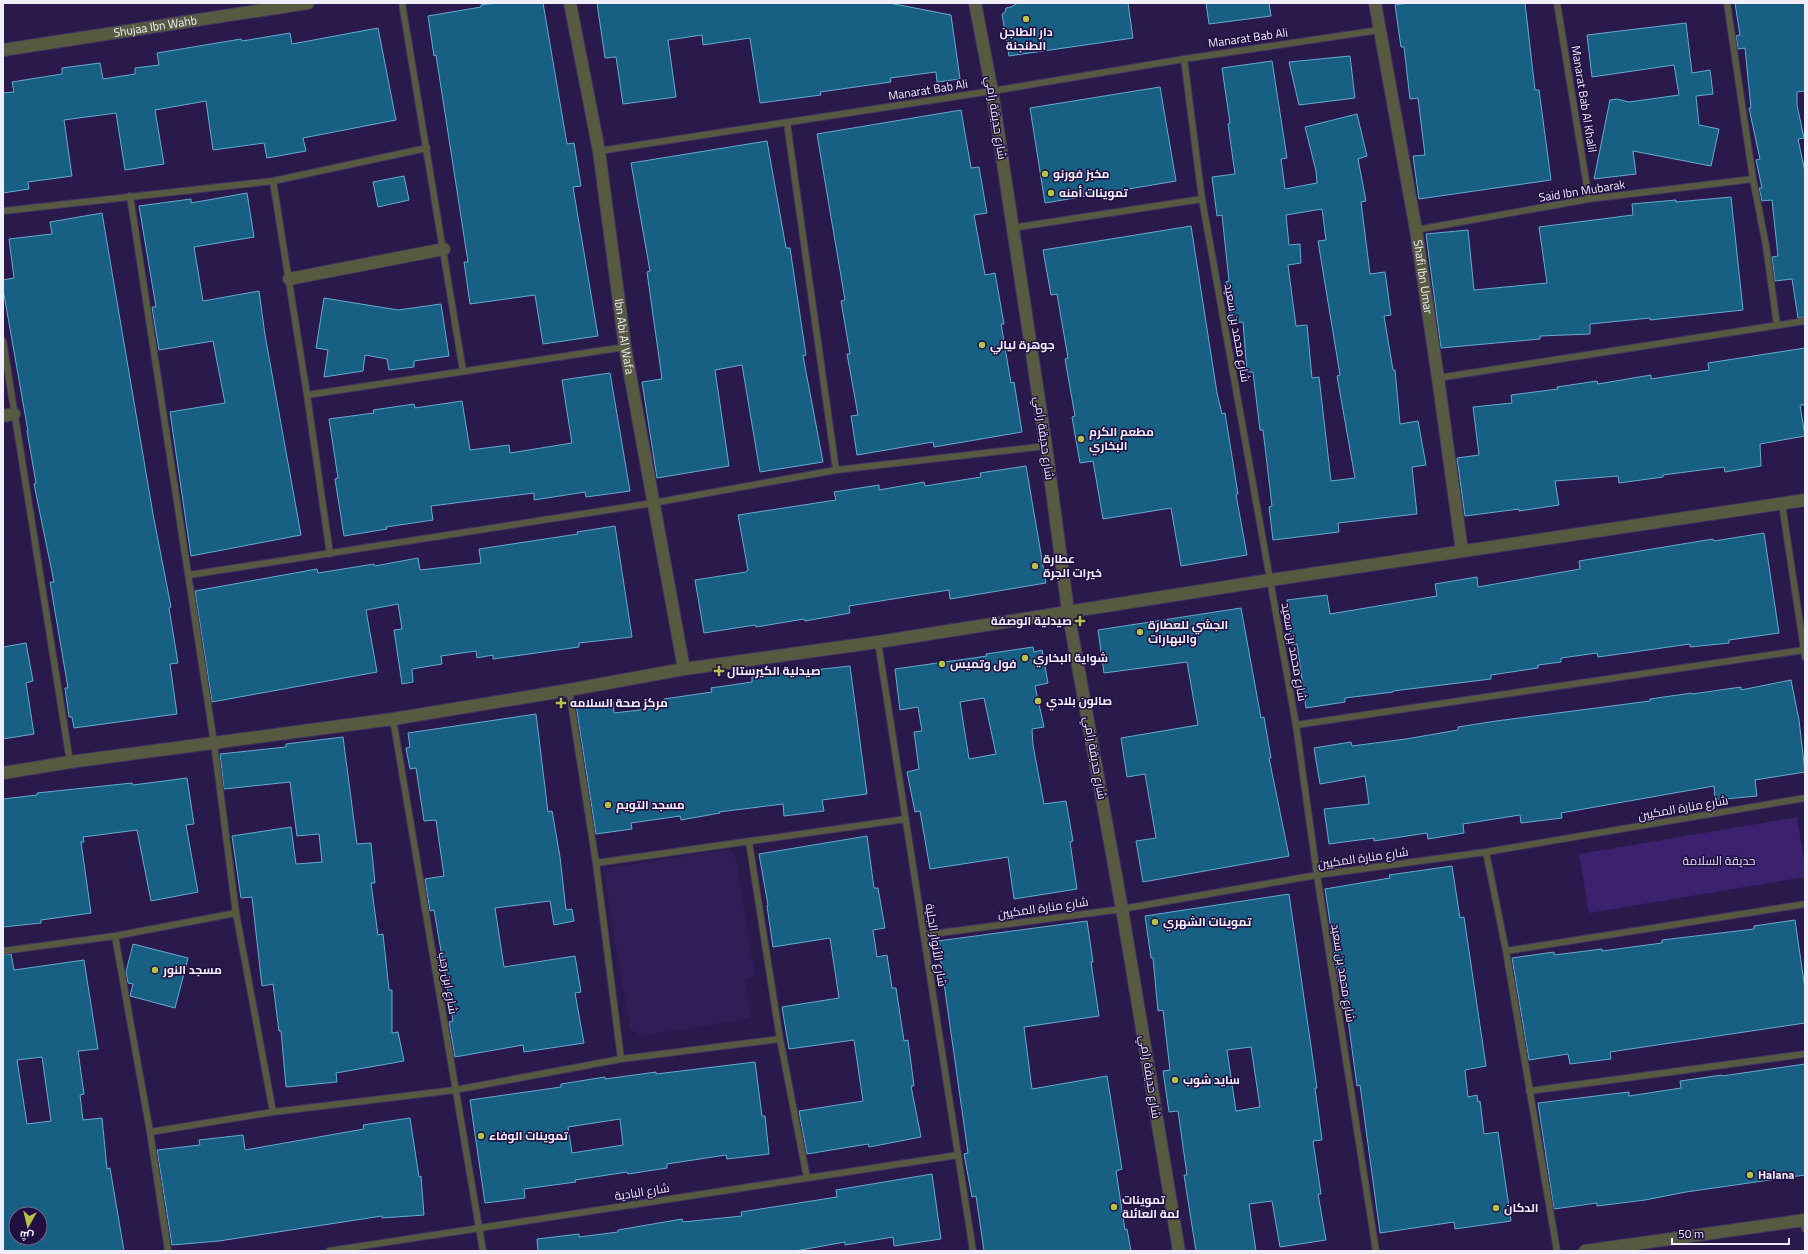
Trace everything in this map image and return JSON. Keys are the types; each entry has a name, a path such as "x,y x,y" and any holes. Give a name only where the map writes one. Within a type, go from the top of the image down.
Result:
{"street":[{"name":"Shujaa Ibn Wahb","path":"3,50 308,3"},
{"name":"Ibn Abi Al Wafa","path":"570,3 598,151 625,346 684,669"},
{"name":"شارع حديقة رامي","path":"975,3 992,91 1046,446 1068,611 1122,909 1179,1251"},
{"name":"Shafi Ibn Umar","path":"1375,3 1416,230 1462,551"},
{"path":"289,279 444,249"},
{"path":"3,773 70,762 392,719 569,690 684,669 878,642 1270,580 1805,500"},
{"path":"1585,1251 1804,1223"}],"lane":[{"path":"402,3 444,249 463,371"},
{"name":"Manarat Bab Al Khalil","path":"1557,3 1589,199"},
{"path":"1727,3 1753,179 1766,246 1777,325"},
{"name":"Manarat Bab Ali","path":"598,151 787,123 1184,59 1379,30"},
{"name":"شارع محمد بن سعيد","path":"1184,59 1202,199 1296,725 1317,875 1376,1251"},
{"path":"787,123 836,470"},
{"path":"3,212 273,180 427,148"},
{"name":"Said Ibn Mubarak","path":"1416,230 1589,199 1753,179"},
{"path":"273,180 307,395 330,554"},
{"path":"130,196 214,743 236,913 273,1112"},
{"path":"1012,228 1202,199"},
{"path":"1438,378 1805,321"},
{"path":"3,341 8,415 70,762"},
{"path":"307,395 625,346"},
{"path":"189,575 653,503 836,470 1046,446"},
{"path":"1782,504 1805,657"},
{"name":"شارع الأنوار الجلية","path":"878,642 973,1251"},
{"path":"1296,725 1804,650"},
{"path":"569,690 596,863 621,1059"},
{"name":"شارع ابن رجب","path":"392,719 482,1251"},
{"name":"شارع منارة المكيين","path":"924,935 1122,909 1317,875 1486,852 1805,798"},
{"path":"596,863 906,819"},
{"path":"749,842 780,1039 807,1178"},
{"path":"1486,852 1506,951 1557,1251"},
{"path":"1506,951 1805,904"},
{"path":"3,951 114,936 236,913"},
{"path":"114,936 150,1132 168,1251"},
{"path":"150,1132 273,1112 455,1090 621,1059 780,1039"},
{"path":"1530,1091 1805,1054"},
{"name":"شارع البادية","path":"329,1251 958,1155"}],"shaded area":[{"path":"727,849 735,854 755,977 745,979 751,1018 641,1036 630,1029 603,869"}],"green space":[{"name":"حديقة السلامة","path":"1797,817 1805,866 1805,877 1589,913 1579,854"}],"building":[{"path":"495,3 543,3 567,144 574,143 581,186 573,187 598,336 543,344 535,295 470,304 464,262 468,262 436,55 434,56 428,16 481,7 481,5"},
{"path":"597,3 889,3 951,15 960,79 937,82 936,72 890,78 891,82 820,92 821,95 760,103 750,38 703,45 702,35 668,40 676,97 623,104 616,57 605,58"},
{"path":"1018,3 1128,3 1133,38 1009,56 1002,14 1005,12 1006,8"},
{"path":"1206,3 1269,3 1271,16 1209,24"},
{"path":"1407,3 1525,3 1535,90 1539,90 1551,180 1419,199 1413,156 1425,155 1418,98 1410,99 1404,47 1401,47 1395,5"},
{"path":"1735,3 1805,3 1805,91 1797,92 1797,105 1804,138 1798,139 1805,172 1805,317 1798,318 1792,279 1775,281 1772,257 1778,256 1772,200 1762,201 1759,188 1762,188 1756,160 1760,159 1749,108 1751,108 1745,48 1738,49 1736,36 1740,35"},
{"path":"1686,23 1692,73 1710,70 1713,94 1696,96 1699,125 1719,129 1711,166 1633,151 1636,174 1594,179 1610,100 1617,99 1629,102 1679,95 1674,65 1592,77 1587,35"},
{"path":"378,28 396,120 303,138 306,151 267,158 264,143 213,150 206,101 155,110 164,164 125,170 116,113 64,120 72,176 28,182 29,189 3,193 3,93 14,92 12,82 62,74 62,68 100,63 103,79 135,74 135,68 159,65 157,53 241,39 242,41 290,33 292,44"},
{"path":"1350,56 1355,98 1299,105 1289,62"},
{"path":"1272,61 1287,158 1281,159 1285,189 1317,183 1316,171 1305,127 1357,114 1367,156 1358,159 1366,201 1361,202 1370,274 1385,272 1391,315 1384,316 1393,370 1395,370 1400,424 1418,421 1426,465 1412,467 1417,514 1338,523 1339,532 1273,540 1269,507 1272,506 1263,430 1260,430 1253,372 1247,372 1243,322 1231,323 1226,282 1229,281 1222,215 1217,216 1212,177 1235,174 1228,124 1230,123 1222,68","holes":["1322,209 1326,240 1318,241 1340,375 1337,376 1355,478 1331,481 1319,377 1312,378 1307,325 1296,326 1288,265 1301,263 1300,244 1289,245 1286,215"]},
{"path":"1160,87 1176,181 1045,203 1030,108"},
{"path":"961,110 971,168 979,167 987,213 974,215 985,275 995,273 1004,324 1001,324 1011,383 1014,382 1022,432 934,447 933,442 857,455 851,416 858,415 847,354 850,354 841,301 845,300 817,134"},
{"path":"767,141 786,248 790,248 806,355 803,356 823,462 760,472 742,365 715,370 729,466 657,478 642,382 662,379 647,272 650,271 631,163"},
{"path":"404,176 409,200 378,207 373,182"},
{"path":"247,193 254,237 194,247 203,301 259,291 265,335 301,535 191,556 170,412 225,403 213,341 159,350 152,307 156,307 139,206 191,199 191,203"},
{"path":"1731,197 1743,310 1650,320 1650,318 1590,324 1590,334 1540,336 1540,339 1441,348 1426,234 1468,230 1474,290 1547,283 1539,227 1633,215 1632,204"},
{"path":"102,213 153,514 171,607 169,608 178,663 170,664 177,714 74,728 72,717 69,717 65,688 68,688 50,582 54,582 34,484 36,483 3,289 3,280 14,278 9,239 52,234 50,222"},
{"path":"1191,226 1217,393 1222,414 1225,413 1238,494 1236,495 1247,555 1181,566 1171,508 1103,519 1093,461 1080,463 1072,417 1075,416 1065,359 1068,358 1057,294 1051,295 1043,250"},
{"path":"324,298 398,310 441,304 449,356 414,361 414,367 389,370 387,359 365,355 363,371 324,377 328,350 316,348"},
{"path":"1805,348 1805,405 1800,405 1805,436 1760,444 1761,466 1725,472 1724,467 1663,475 1663,477 1619,483 1618,476 1555,481 1559,505 1519,511 1519,509 1465,516 1457,458 1479,455 1473,407 1512,403 1511,395 1558,389 1557,387 1597,381 1598,384 1651,375 1651,379 1709,370 1708,363"},
{"path":"610,373 630,491 586,497 585,492 534,500 534,493 431,506 433,520 386,527 387,529 344,536 335,479 338,478 329,419 374,413 373,410 414,404 415,408 462,401 470,450 509,445 510,453 572,443 562,380"},
{"path":"1026,466 1046,583 950,599 949,590 849,606 850,613 805,621 804,619 756,627 755,625 704,633 695,580 746,572 748,570 738,515 836,500 834,492 879,485 879,490 924,482 925,486 981,477 980,473"},
{"path":"615,526 632,637 579,643 579,647 493,659 493,655 477,658 476,651 441,656 442,664 412,669 413,682 402,684 394,630 402,629 398,604 366,610 377,672 212,702 195,591 317,569 318,573 374,564 375,566 418,558 420,570 481,563 479,549 578,534 577,532"},
{"path":"1764,533 1779,633 1729,640 1729,643 1690,647 1690,644 1598,657 1597,653 1561,658 1561,662 1538,665 1538,668 1491,675 1491,679 1345,698 1345,702 1306,708 1297,644 1292,645 1287,600 1327,595 1330,614 1437,596 1435,584 1477,577 1478,587 1580,569 1579,561 1713,539 1714,541"},
{"path":"1241,608 1261,718 1264,717 1271,758 1269,758 1289,856 1143,882 1136,841 1156,838 1145,774 1127,777 1121,738 1198,725 1187,662 1104,673 1098,630"},
{"path":"26,643 33,681 26,683 34,734 3,739 3,647"},
{"path":"1033,647 1034,652 1042,650 1048,683 1035,686 1044,727 1032,729 1033,745 1044,804 1066,801 1073,841 1070,842 1077,889 1014,899 1008,857 930,869 920,811 915,812 907,772 919,769 914,732 922,731 918,707 900,710 895,669 987,656 986,654","holes":["984,698 996,754 969,759 960,702"]},
{"path":"850,666 867,794 822,800 824,811 784,816 783,804 719,812 720,813 681,820 680,816 631,823 632,829 596,834 576,705 613,701 614,713 665,707 664,699 712,692 711,688 752,682 752,677"},
{"path":"1791,680 1799,720 1805,772 1755,780 1757,796 1715,800 1714,786 1561,813 1562,818 1521,823 1520,815 1463,824 1464,833 1428,839 1427,833 1374,841 1374,838 1329,844 1324,809 1369,804 1365,776 1320,784 1314,748 1351,742 1352,746 1406,739 1458,730 1458,727 1496,721 1650,701 1650,699 1692,693 1741,687 1741,690"},
{"path":"536,714 548,812 552,811 560,857 566,910 572,909 574,921 554,925 550,901 495,908 504,967 575,956 581,992 575,993 584,1043 524,1052 523,1045 455,1057 449,1022 453,1021 434,910 430,911 425,879 444,876 436,820 424,821 416,768 410,769 406,748 410,747 408,733"},
{"path":"343,737 357,844 371,843 375,883 371,883 378,935 383,934 389,990 392,990 392,1033 398,1032 404,1061 336,1073 337,1082 286,1087 281,1031 279,1031 273,984 262,986 252,897 241,898 232,836 291,827 296,864 322,862 319,834 297,836 290,782 224,789 220,754 286,747 286,744"},
{"path":"187,778 194,824 186,825 198,892 151,901 137,830 83,837 84,842 81,842 91,913 41,920 41,923 3,927 3,799 37,795 37,793 132,783 133,785"},
{"path":"867,836 874,888 878,888 885,928 873,930 877,957 887,955 892,988 896,988 904,1041 908,1040 914,1086 911,1086 921,1137 869,1147 868,1144 807,1154 799,1111 863,1101 854,1040 789,1049 782,1007 839,998 830,938 773,947 768,905 759,854"},
{"path":"1452,866 1460,918 1464,917 1486,1066 1465,1070 1468,1097 1477,1095 1478,1102 1480,1101 1484,1134 1498,1132 1511,1221 1455,1229 1454,1222 1380,1233 1360,1085 1357,1086 1343,982 1339,982 1325,889 1390,878 1389,875"},
{"path":"1289,894 1317,1088 1315,1088 1322,1140 1313,1141 1321,1194 1318,1194 1326,1240 1280,1247 1272,1201 1249,1204 1256,1251 1196,1251 1184,1175 1187,1175 1178,1111 1169,1112 1163,1071 1170,1070 1163,1010 1158,1011 1153,958 1151,958 1145,916","holes":["1251,1047 1260,1107 1236,1111 1227,1050"]},
{"path":"1795,920 1805,989 1805,1023 1610,1052 1611,1059 1570,1064 1568,1054 1529,1060 1512,958 1554,952 1554,955 1602,949 1602,951 1662,943 1662,940 1754,929 1754,926"},
{"path":"1087,921 1099,1016 1024,1027 1032,1089 1107,1076 1122,1169 1116,1171 1125,1230 1127,1229 1131,1251 984,1251 976,1196 972,1197 964,1154 968,1153 938,941"},
{"name":"مسجد النور","path":"133,944 188,958 175,1008 130,996 133,984 128,983 126,972"},
{"path":"11,954 14,970 84,960 98,1049 78,1051 84,1094 80,1095 83,1120 102,1118 107,1169 110,1168 124,1251 3,1251 3,955","holes":["42,1057 51,1121 27,1124 17,1060"]},
{"path":"755,1062 762,1116 765,1116 769,1154 727,1159 726,1155 667,1164 667,1168 628,1174 627,1172 575,1180 576,1182 524,1189 525,1198 485,1203 470,1100 561,1087 561,1084 605,1077 605,1079 656,1072 656,1074","holes":["620,1119 623,1145 572,1153 568,1127"]},
{"path":"1805,1064 1805,1175 1686,1192 1645,1200 1597,1206 1597,1203 1554,1209 1538,1103 1629,1092 1629,1096 1681,1088 1680,1081"},
{"path":"410,1118 419,1177 421,1176 424,1215 382,1218 382,1216 219,1241 172,1245 157,1150 200,1145 199,1140 243,1135 245,1150 364,1129 363,1125"},
{"path":"932,1174 941,1239 894,1246 893,1237 845,1245 845,1242 795,1251 538,1251 537,1239 579,1234 579,1237 618,1232 618,1230 682,1219 683,1222 742,1216 741,1212 837,1197 836,1190"}],"place":[{"name":"دار الطاجن الطنجنة","path":"1026,19"},
{"name":"مخبز فورنو","path":"1045,174"},
{"name":"تموينات أمنه","path":"1051,193"},
{"name":"جوهرة ليالي","path":"982,345"},
{"name":"مطعم الكرم البخاري","path":"1081,439"},
{"name":"عطارة خيرات الجرة","path":"1035,566"},
{"name":"صيدلية الوصفة","path":"1080,621"},
{"name":"الجشي للعطارة والبهارات","path":"1140,632"},
{"name":"شواية البخاري","path":"1025,658"},
{"name":"فول وتميس","path":"942,664"},
{"name":"صيدلية الكيرستال","path":"719,671"},
{"name":"صالون بلادي","path":"1038,701"},
{"name":"مركز صحة السلامه","path":"561,703"},
{"name":"مسجد التويم","path":"608,805"},
{"name":"تموينات الشهري","path":"1155,922"},
{"name":"مسجد النور","path":"155,970"},
{"name":"سايد شوب","path":"1175,1080"},
{"name":"تموينات الوفاء","path":"481,1136"},
{"name":"Halana","path":"1750,1175"},
{"name":"تموينات لمة العائلة","path":"1114,1207"},
{"name":"الدكان","path":"1496,1208"}]}
